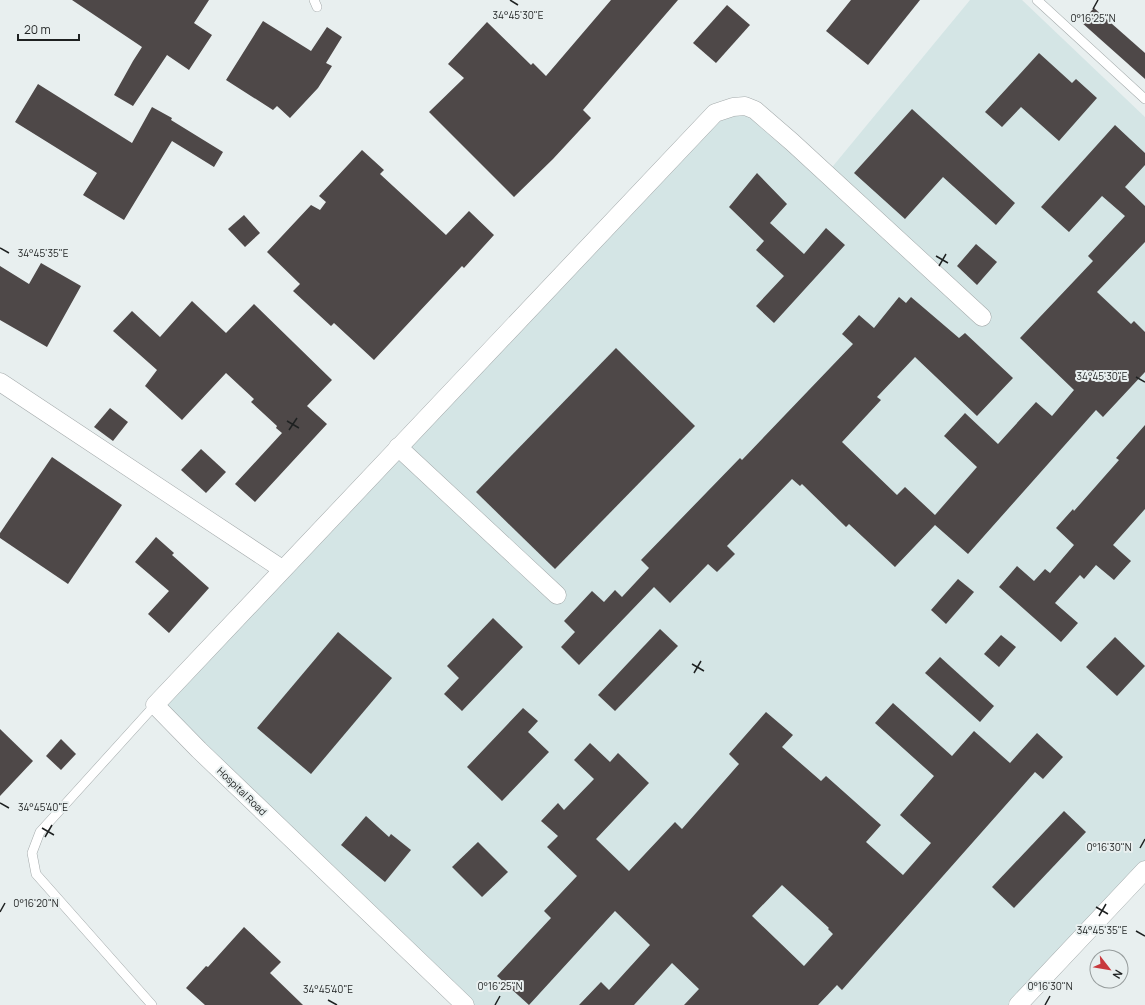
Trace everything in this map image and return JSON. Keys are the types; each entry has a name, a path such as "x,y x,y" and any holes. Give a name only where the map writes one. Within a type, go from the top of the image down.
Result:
{"street":[{"path":"155,705 715,113 734,107 745,106 755,110 792,142 982,317"},
{"path":"0,382 282,569"},
{"path":"398,447 557,595"},
{"name":"Hospital Road","path":"155,705 465,1005"},
{"path":"1018,1005 1145,870"}],"lane":[{"path":"1037,0 1145,99"},
{"path":"152,1005 36,874 32,853 40,832 155,705"}],"shaded area":[{"path":"970,0 1022,0 1145,117 1145,865 1008,1005 466,1005 157,705 714,118 751,112 824,177"}],"building":[{"path":"72,0 209,0 194,23 212,35 189,70 167,55 133,106 114,95 142,47"},
{"path":"611,0 678,0 583,110 591,118 553,159 514,197 429,112 464,78 448,64 487,22 531,65 533,63 546,76"},
{"path":"851,0 920,0 868,65 826,31"},
{"path":"727,5 750,25 716,63 693,43"},
{"path":"1094,8 1145,53 1145,79 1081,22"},
{"path":"263,21 311,51 327,27 342,37 326,63 332,66 318,88 290,118 277,106 273,110 226,80"},
{"path":"1039,53 1072,83 1076,79 1097,98 1059,141 1021,107 1002,127 985,112"},
{"path":"38,84 132,143 152,107 172,118 171,120 223,152 214,167 172,141 124,220 83,195 97,173 15,122"},
{"path":"912,109 1015,203 996,225 943,177 905,219 854,173"},
{"path":"1115,125 1145,153 1145,165 1125,187 1145,206 1145,242 1097,292 1131,324 1134,321 1145,332 1145,372 1103,417 1096,410 968,554 935,525 895,567 849,524 846,527 802,484 800,486 792,479 727,546 735,554 717,572 708,564 670,603 654,587 579,665 561,647 575,632 564,621 592,591 604,602 615,590 622,597 649,568 641,560 740,458 742,460 853,344 842,334 859,315 874,328 899,297 906,303 911,297 959,338 965,333 1013,378 977,416 915,357 877,397 881,400 842,442 897,495 905,487 935,515 977,467 944,436 965,413 998,444 1036,402 1052,416 1074,390 1020,338 1093,261 1088,256 1125,216 1102,196 1069,232 1041,207"},
{"path":"362,150 384,170 380,174 446,235 469,211 494,235 464,268 462,266 374,360 334,323 331,326 293,291 300,284 267,252 311,205 320,210 326,202 319,196"},
{"path":"757,173 787,204 770,223 804,254 826,228 845,245 774,323 756,306 784,276 756,250 764,241 729,207"},
{"path":"244,215 260,233 245,247 228,229"},
{"path":"976,244 997,262 977,285 957,266"},
{"path":"41,263 81,286 47,347 0,320 0,266 29,284"},
{"path":"192,301 226,333 254,304 332,380 307,406 327,424 255,502 235,484 282,433 276,428 277,426 251,402 254,399 226,373 182,420 145,386 157,370 113,331 132,311 160,337"},
{"path":"616,348 695,426 555,569 476,492"},
{"path":"110,408 128,422 113,441 94,427"},
{"path":"1145,425 1145,509 1113,545 1131,561 1114,580 1096,565 1084,579 1080,575 1055,603 1078,623 1061,642 999,587 1017,566 1034,581 1045,569 1050,573 1074,545 1056,528 1073,509 1074,511 1119,460 1116,458"},
{"path":"201,449 226,472 206,493 181,470"},
{"path":"52,457 122,505 68,584 0,538 0,533"},
{"path":"156,537 174,553 172,555 209,588 169,633 148,614 169,591 135,562"},
{"path":"958,579 974,592 946,624 931,610"},
{"path":"493,618 523,647 462,711 444,694 459,678 447,666"},
{"path":"660,629 678,646 615,711 598,695"},
{"path":"338,632 392,678 311,774 257,728"},
{"path":"1001,635 1016,647 999,667 984,654"},
{"path":"1115,637 1145,666 1117,696 1086,667"},
{"path":"940,657 994,706 980,722 925,673"},
{"path":"893,703 952,756 974,731 1010,763 1037,733 1063,757 1043,779 1035,772 842,990 837,985 818,1005 684,1005 699,989 672,963 634,1005 579,1005 601,982 609,990 650,945 615,911 529,1005 497,976 551,918 544,911 577,876 547,847 558,836 541,821 558,803 564,810 594,779 574,760 590,743 610,762 618,753 649,783 596,839 629,871 675,822 682,829 739,764 729,754 766,712 793,735 782,747 821,781 826,776 881,825 866,842 903,875 931,843 900,815 934,776 875,723","holes":["782,885 829,928 828,929 833,934 804,966 752,916"]},
{"path":"523,708 538,721 528,732 549,752 502,801 467,767"},
{"path":"0,729 33,761 0,796"},
{"path":"61,739 76,754 61,770 46,756"},
{"path":"1064,811 1086,832 1014,908 992,887"},
{"path":"366,816 389,837 391,834 411,850 385,882 341,845"},
{"path":"478,842 508,872 482,897 452,867"},
{"path":"244,927 281,962 270,973 303,1005 205,1005 186,988 206,966 208,967"}]}
